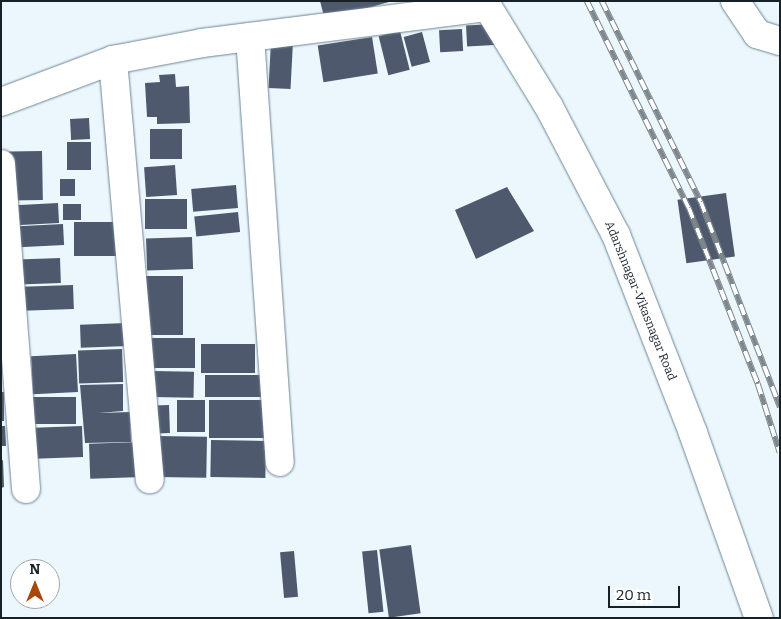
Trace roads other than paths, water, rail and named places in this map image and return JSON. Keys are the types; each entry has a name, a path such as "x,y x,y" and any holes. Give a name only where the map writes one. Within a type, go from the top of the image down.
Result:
{"street":[{"path":"735,1 756,34 780,41"},
{"path":"1,102 112,60 250,37 486,4"},
{"name":"Adarshnagar-Vikasnagar Road","path":"486,4 549,107 616,235 693,433 759,618"},
{"path":"250,37 280,462"},
{"path":"112,60 150,479"},
{"path":"1,164 26,489"}],"railway":[{"path":"587,1 689,208 758,384 780,453"},
{"path":"602,1 701,202 780,407"}]}
